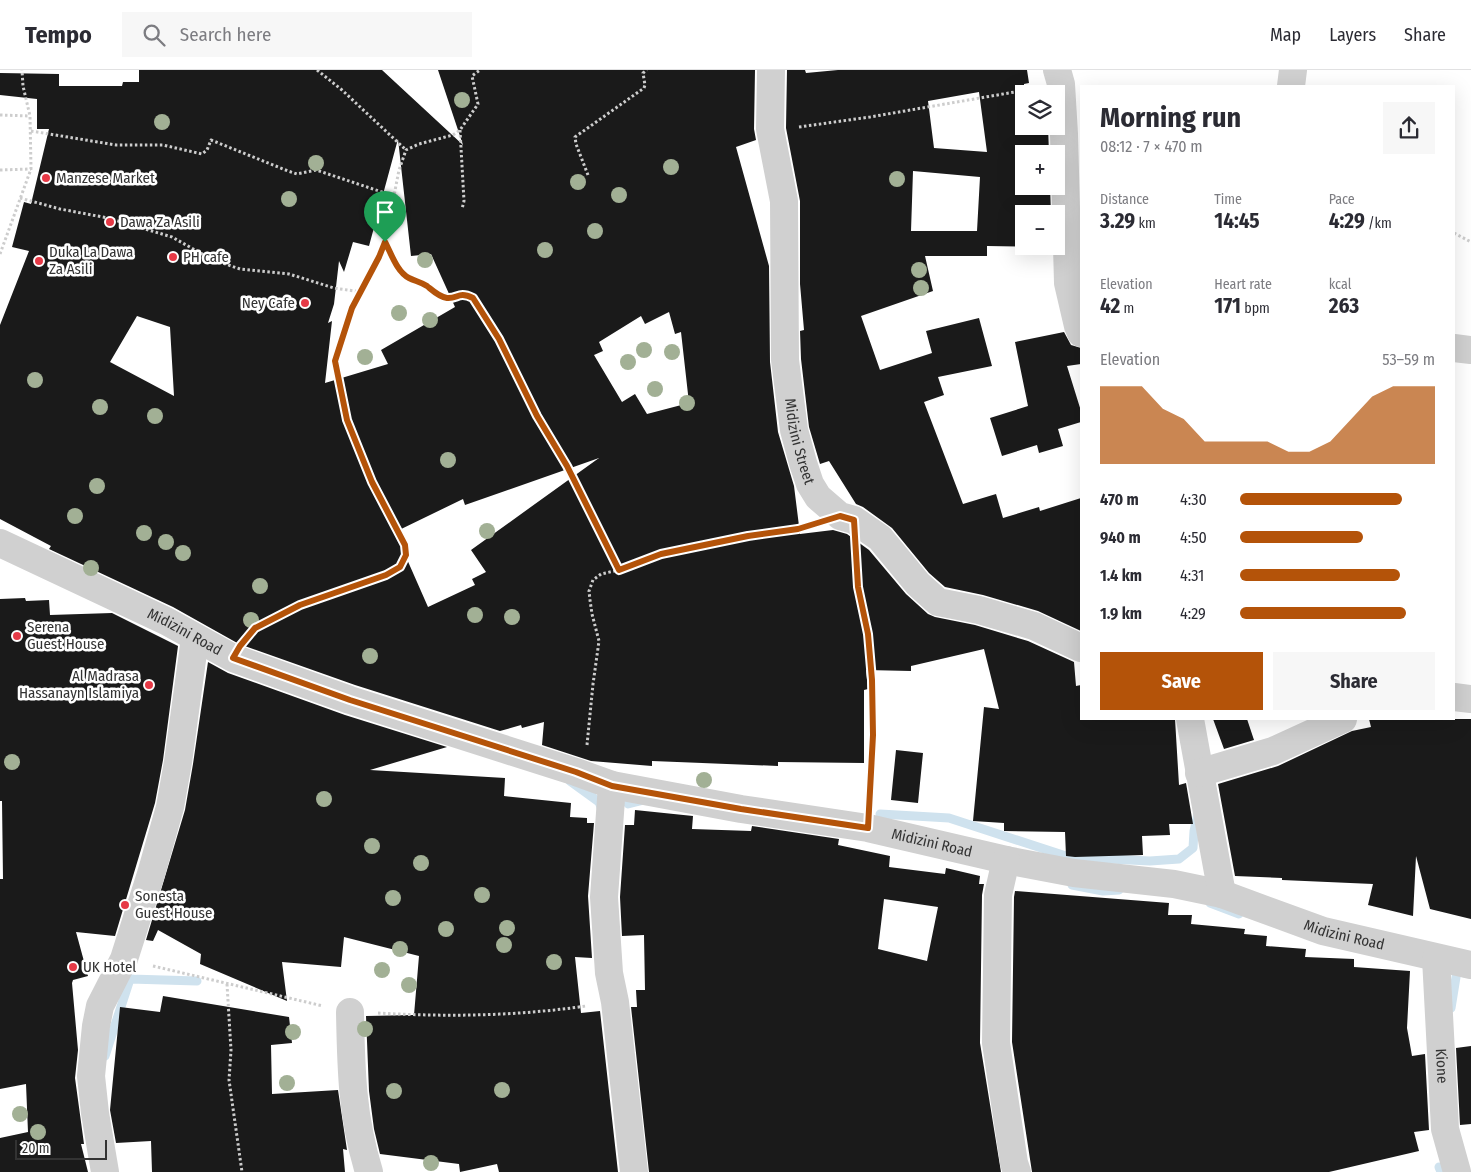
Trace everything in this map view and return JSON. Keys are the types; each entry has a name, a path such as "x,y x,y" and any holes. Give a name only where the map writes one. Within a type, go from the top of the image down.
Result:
{"street":[{"name":"Midizini Street","path":"771,70 770,129 784,201 785,360 794,430 810,484 818,497 847,518 880,538 918,584 938,602 979,610 1034,626 1080,648"},
{"path":"1291,85 1293,70"},
{"path":"1059,77 1064,143 1068,283 1080,331"},
{"path":"1455,348 1471,350"},
{"name":"Midizini Road","path":"0,543 166,621 233,658 310,686 576,772 612,786 741,809 868,828 1006,860 1074,873 1174,884 1222,894 1324,930 1471,965"},
{"path":"105,1172 91,1076 96,1026 100,1006 124,959 152,874 170,807 195,638"},
{"path":"1455,697 1471,699"},
{"path":"1190,720 1222,894"},
{"path":"1199,773 1273,751 1341,720"},
{"path":"612,786 604,897 606,935 634,1172"},
{"path":"1006,860 998,896 996,1043 1014,1163 1017,1172"},
{"name":"Kione","path":"1436,958 1445,1129 1457,1172"},
{"path":"350,1012 350,1071 354,1110 369,1172"}],"path":[{"path":"0,254 31,169 30,116 23,86 22,70"},
{"path":"317,70 342,90 406,150"},
{"path":"406,150 419,144 453,135 460,130 478,104 472,76 480,70"},
{"path":"588,175 576,144 576,137 644,88 646,84 643,73 646,70"},
{"path":"770,129 845,121 1059,77"},
{"path":"0,115 30,116"},
{"path":"460,130 464,201 462,209"},
{"path":"31,131 116,145 162,145 202,154 207,150 211,140 297,174 316,170 394,196"},
{"path":"233,658 255,628 300,605 386,575 400,567 406,555 405,545 372,482 347,420 335,361 352,308 362,292 385,242 406,150"},
{"path":"0,170 31,169"},
{"path":"20,198 60,209 108,218 172,237 211,260 240,269 289,274 334,288 362,292"},
{"path":"1455,234 1471,242"},
{"path":"385,242 401,271 409,278 419,281 447,298 459,294 473,298 499,339 537,416 567,466 619,570"},
{"path":"612,786 587,761 593,684 600,641 592,614 589,591 593,580 601,574 619,570 661,554 847,518 868,634 872,680 873,735 868,828"},
{"path":"227,984 231,1050 229,1080 242,1172"}],"building":[{"path":"139,70 382,70 463,145 438,70 755,70 754,129 756,140 736,147 769,266 770,362 778,432 794,486 800,534 833,530 847,534 869,550 906,594 928,614 975,625 1028,641 1074,662 1076,686 1080,685 1080,720 1175,720 1179,785 1186,783 1193,824 1169,824 1170,835 1142,836 1143,855 1075,857 1066,856 1065,832 1004,831 1004,823 973,821 984,707 999,709 984,649 911,666 911,671 866,670 868,689 864,690 864,763 778,762 778,766 652,761 652,766 591,761 542,745 544,722 522,728 521,725 500,731 355,685 239,644 173,607 49,549 51,546 0,519 0,325 29,251 12,247 24,202 31,204 49,129 37,129 37,99 0,95 0,73 59,74 59,86 122,86 123,82 139,82","holes":["398,139 411,256 431,254 455,307 381,350 388,364 325,383 332,321 328,323 334,304 339,261 344,272 353,242 369,246","669,312 675,334 681,332 689,403 647,414 635,394 622,402 594,355 603,351 599,342 641,316 645,324","137,316 170,327 174,396 110,362","599,458 471,550 486,572 472,579 475,585 428,607 395,532 463,499 465,505"]},
{"path":"787,70 805,70 806,73 838,70 1027,70 1029,83 1015,85 1015,135 1048,135 1049,145 1015,145 1015,195 1050,195 1051,205 1015,205 1015,246 987,246 987,256 925,256 933,291 861,316 880,370 932,353 926,331 979,318 992,366 938,377 944,395 924,402 963,504 996,494 1003,518 1039,507 1040,511 1080,498 1080,631 1038,611 983,595 945,587 929,573 892,528 856,504 829,461 820,464 809,427 801,359 800,331 804,330 800,284 800,201 786,128","holes":["979,92 987,152 934,148 928,101","913,171 980,177 977,231 911,231"]},
{"path":"1064,332 1071,345 1080,348 1080,364 1067,366 1080,408 1080,422 1058,429 1063,446 1039,453 1037,445 1002,456 990,418 1028,406 1015,342"},
{"path":"25,598 26,601 49,600 50,615 112,613 178,646 163,760 155,803 115,936 76,932 88,976 73,980 72,983 78,1050 75,1078 84,1144 81,1144 88,1172 0,1172 0,1138 28,1132 26,1084 0,1089 0,879 3,879 2,801 0,801 0,599"},
{"path":"208,662 228,673 345,715 447,747 370,770 505,778 504,796 571,803 570,817 587,818 587,823 594,823 588,896 592,958 575,957 581,1013 600,1011 618,1172 499,1172 497,1164 460,1172 459,1164 380,1154 374,1129 369,1091 366,1016 414,1015 419,956 344,937 341,967 282,962 287,1001 200,964 201,954 158,930 153,941 146,940 185,810"},
{"path":"1471,719 1471,919 1430,909 1416,856 1413,916 1368,905 1373,884 1235,876 1218,784 1278,766 1352,731 1371,727 1369,720"},
{"path":"1213,720 1247,720 1254,740 1224,749"},
{"path":"896,750 923,753 918,803 891,800"},
{"path":"635,810 693,816 692,829 751,831 752,826 839,839 838,845 890,856 889,867 945,874 946,868 980,876 979,884 984,884 982,895 980,1043 1001,1172 649,1172 631,1007 637,1007 636,990 645,990 644,935 622,936 620,897 625,825 634,825","holes":["884,899 938,907 927,961 878,949"]},
{"path":"1015,891 1169,903 1168,915 1192,915 1191,924 1245,929 1244,934 1267,936 1266,946 1306,949 1305,957 1354,959 1354,967 1410,971 1407,1028 1412,1056 1425,1054 1429,1130 1414,1132 1419,1151 1329,1172 1032,1172 1012,1042"},
{"path":"163,996 289,1017 292,1043 271,1045 272,1094 338,1090 347,1150 343,1149 345,1172 152,1172 151,1141 116,1143 110,1110 120,1007 160,1012"},
{"path":"1471,1046 1471,1124 1460,1125 1456,1048"}],"waterway":[{"path":"570,781 599,802 602,810"},
{"path":"628,804 644,800"},
{"path":"880,814 949,818 1069,857 1150,861 1179,859 1193,848 1198,814"},
{"path":"1072,885 1103,891 1119,890"},
{"path":"1210,903 1239,914"},
{"path":"1451,1008 1457,971 1464,973"},
{"path":"105,1056 130,979 197,981"},
{"path":"1439,1167 1441,1172"}],"place":[{"name":"Manzese Market","path":"46,178"},
{"name":"Dawa Za Asili","path":"110,222"},
{"name":"PH cafe","path":"173,257"},
{"name":"Duka La Dawa Za Asili","path":"39,261"},
{"name":"Ney Cafe","path":"305,303"},
{"name":"Serena Guest House","path":"17,636"},
{"name":"Al Madrasa Hassanayn Islamiya","path":"149,685"},
{"name":"Sonesta Guest House","path":"125,905"},
{"name":"UK Hotel","path":"73,967"}],"route":[{"path":"385,242 401,271 409,278 419,281 447,298 452,298 459,294 473,298 499,339 537,416 567,466 619,570 661,554 748,536 798,529 840,516 854,520 858,587 868,634 872,680 873,735 868,828 741,809 612,786 576,772 302,684 233,658 255,628 300,605 386,575 400,567 406,555 405,545 372,482 347,420 335,361 352,308 362,292 385,242"}]}
